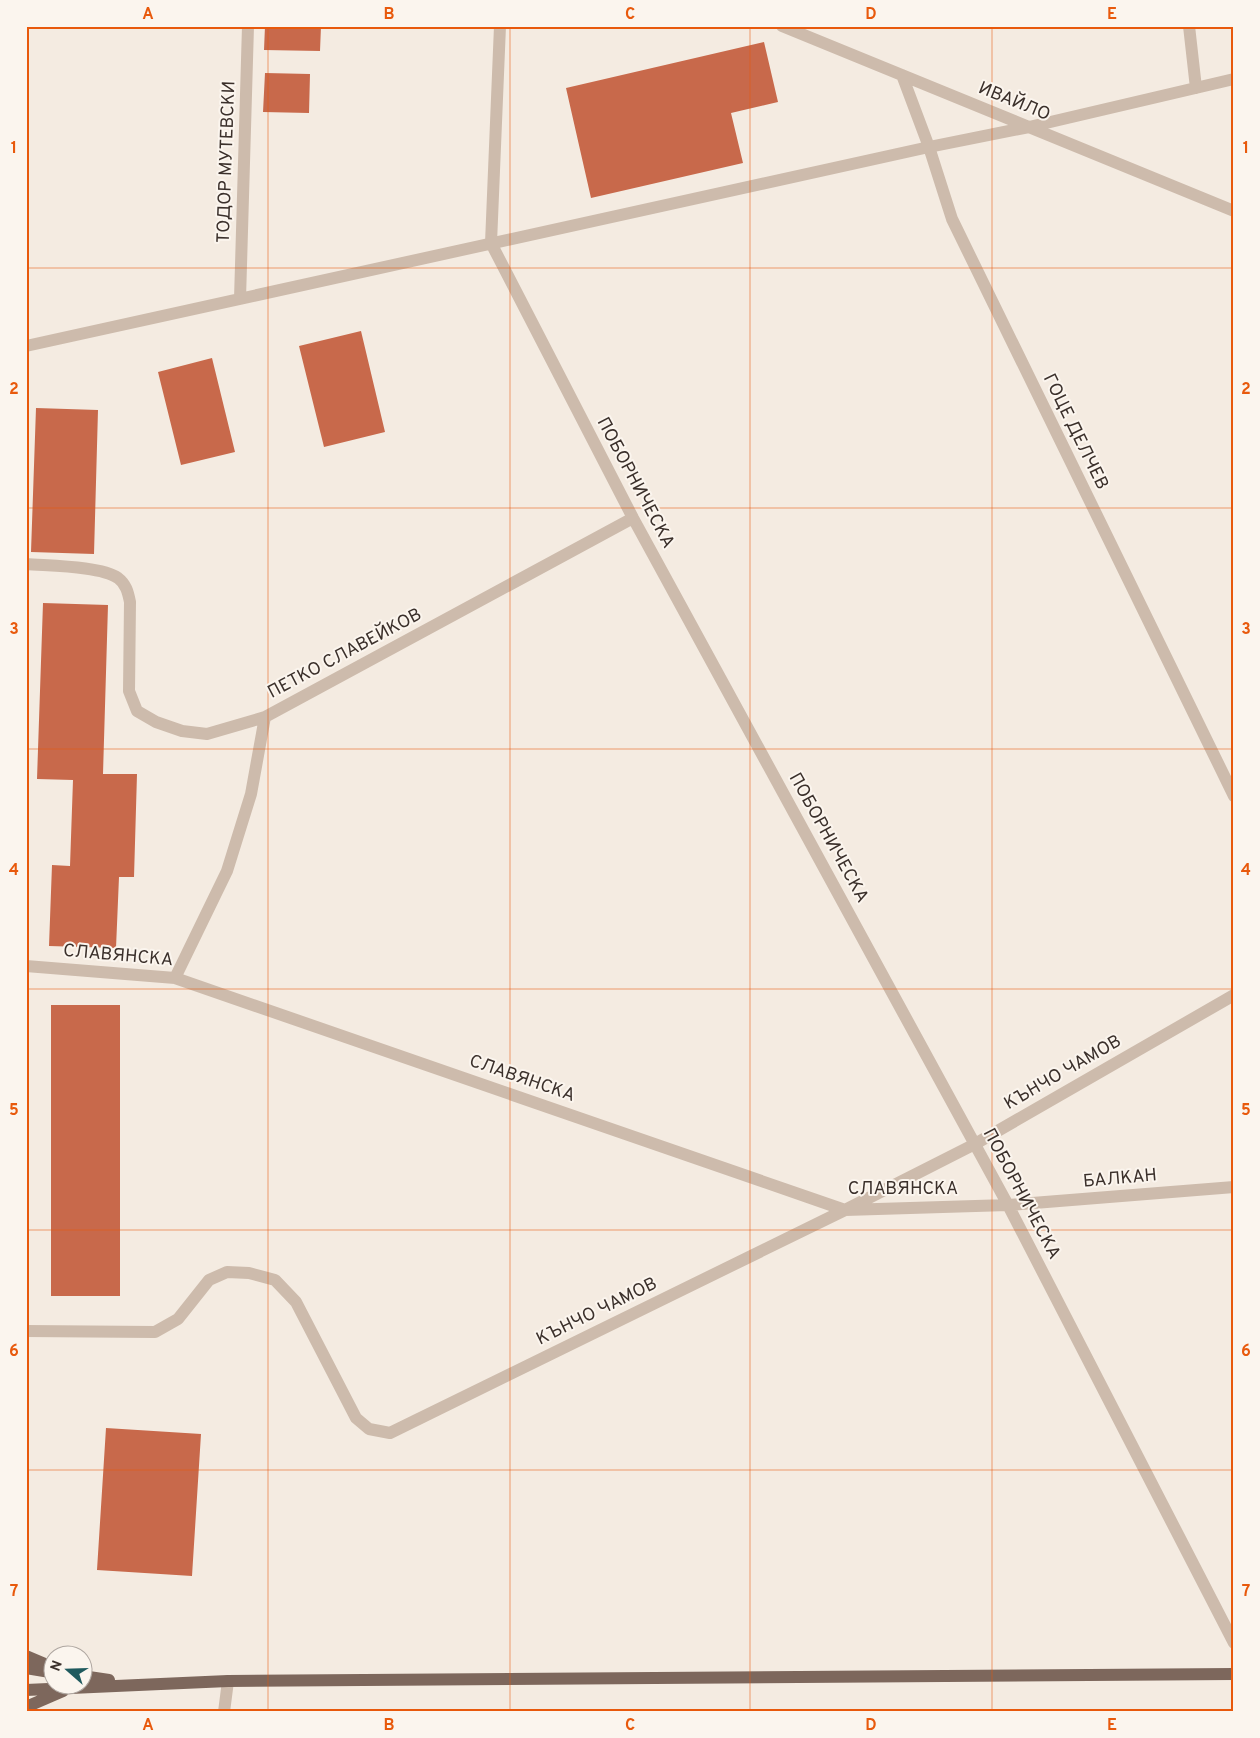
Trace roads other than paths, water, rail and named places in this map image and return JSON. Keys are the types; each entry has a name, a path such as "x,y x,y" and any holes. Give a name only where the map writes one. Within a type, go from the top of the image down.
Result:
{"main road":[{"path":"26,1656 42,1663"},
{"path":"26,1668 42,1670"},
{"path":"92,1687 228,1681 1234,1674"},
{"path":"92,1677 139,1684"},
{"path":"26,1690 42,1689"},
{"path":"26,1708 53,1696"}],"street":[{"name":"ТОДОР МУТЕВСКИ","path":"240,299 248,26"},
{"name":"ПОБОРНИЧЕСКА","path":"500,26 491,243 633,518 1008,1205 1234,1643"},
{"name":"ИВАЙЛО","path":"782,26 1234,210"},
{"path":"1188,26 1196,88"},
{"path":"26,346 929,147 1029,127 1228,81 1234,70"},
{"name":"ГОЦЕ ДЕЛЧЕВ","path":"902,75 929,147 952,219 1234,796"},
{"name":"ПЕТКО СЛАВЕЙКОВ","path":"175,978 227,870 251,794 265,717 633,518"},
{"path":"26,564 103,571 118,578 127,588 130,602 129,691 137,710 156,722 182,731 207,734 265,717"},
{"name":"СЛАВЯНСКА","path":"26,966 175,978 845,1210 1008,1205"},
{"name":"КЪНЧО ЧАМОВ","path":"26,1331 156,1332 178,1319 209,1280 227,1272 249,1273 275,1280 296,1302 356,1418 369,1429 390,1433 845,1210 975,1144 1234,994"},
{"name":"БАЛКАН","path":"1008,1205 1234,1187"},
{"path":"224,1712 228,1681"}]}
